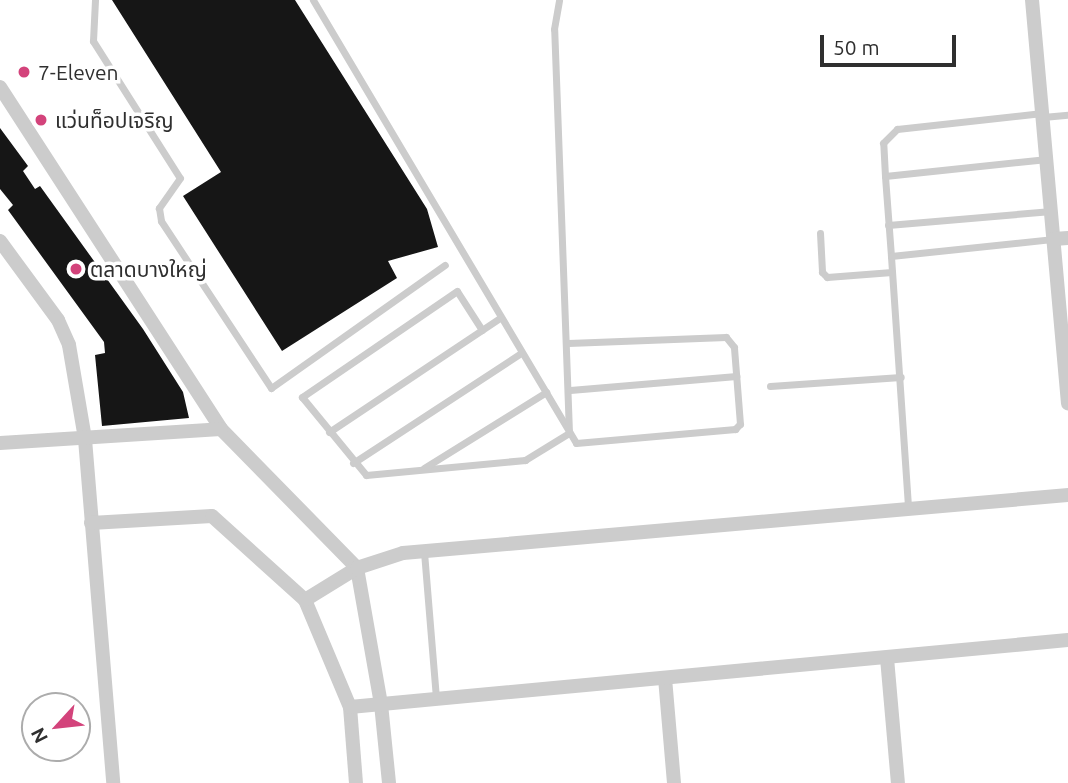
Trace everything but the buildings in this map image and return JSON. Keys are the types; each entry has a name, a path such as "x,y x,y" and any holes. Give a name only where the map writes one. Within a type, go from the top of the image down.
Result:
{"street":[{"path":"1032,0 1052,211 1061,238 1068,402"},
{"path":"0,87 221,429 357,568 382,704 389,783"},
{"path":"0,241 58,320 69,345 85,439 113,783"},
{"path":"0,443 221,429"},
{"path":"305,600 357,568 424,551 908,506 1068,495"},
{"path":"91,523 212,516 305,600 350,708 356,783"},
{"path":"350,708 1068,640"},
{"path":"887,658 898,783"},
{"path":"665,678 674,783"}],"lane":[{"path":"95,0 93,41 180,178 159,208 161,221 271,388 445,265"},
{"path":"313,0 576,443 735,429 740,424 734,347 726,337 568,343"},
{"path":"559,0 554,29 570,390 569,433"},
{"path":"908,506 883,143 897,129 1068,115"},
{"path":"885,176 1047,159"},
{"path":"888,225 1052,211"},
{"path":"820,233 822,272 827,277 892,272"},
{"path":"891,256 1061,238"},
{"path":"482,330 457,291 302,397 353,463 366,475 526,460 569,433"},
{"path":"329,432 500,318"},
{"path":"353,463 521,353"},
{"path":"570,390 736,376"},
{"path":"769,386 901,377"},
{"path":"421,470 545,392"},
{"path":"424,551 436,698"}],"place":[{"name":"7-Eleven","path":"24,72"},
{"name":"แว่นท็อปเจริญ","path":"41,120"},
{"name":"ตลาดบางใหญ่","path":"76,269"}]}
